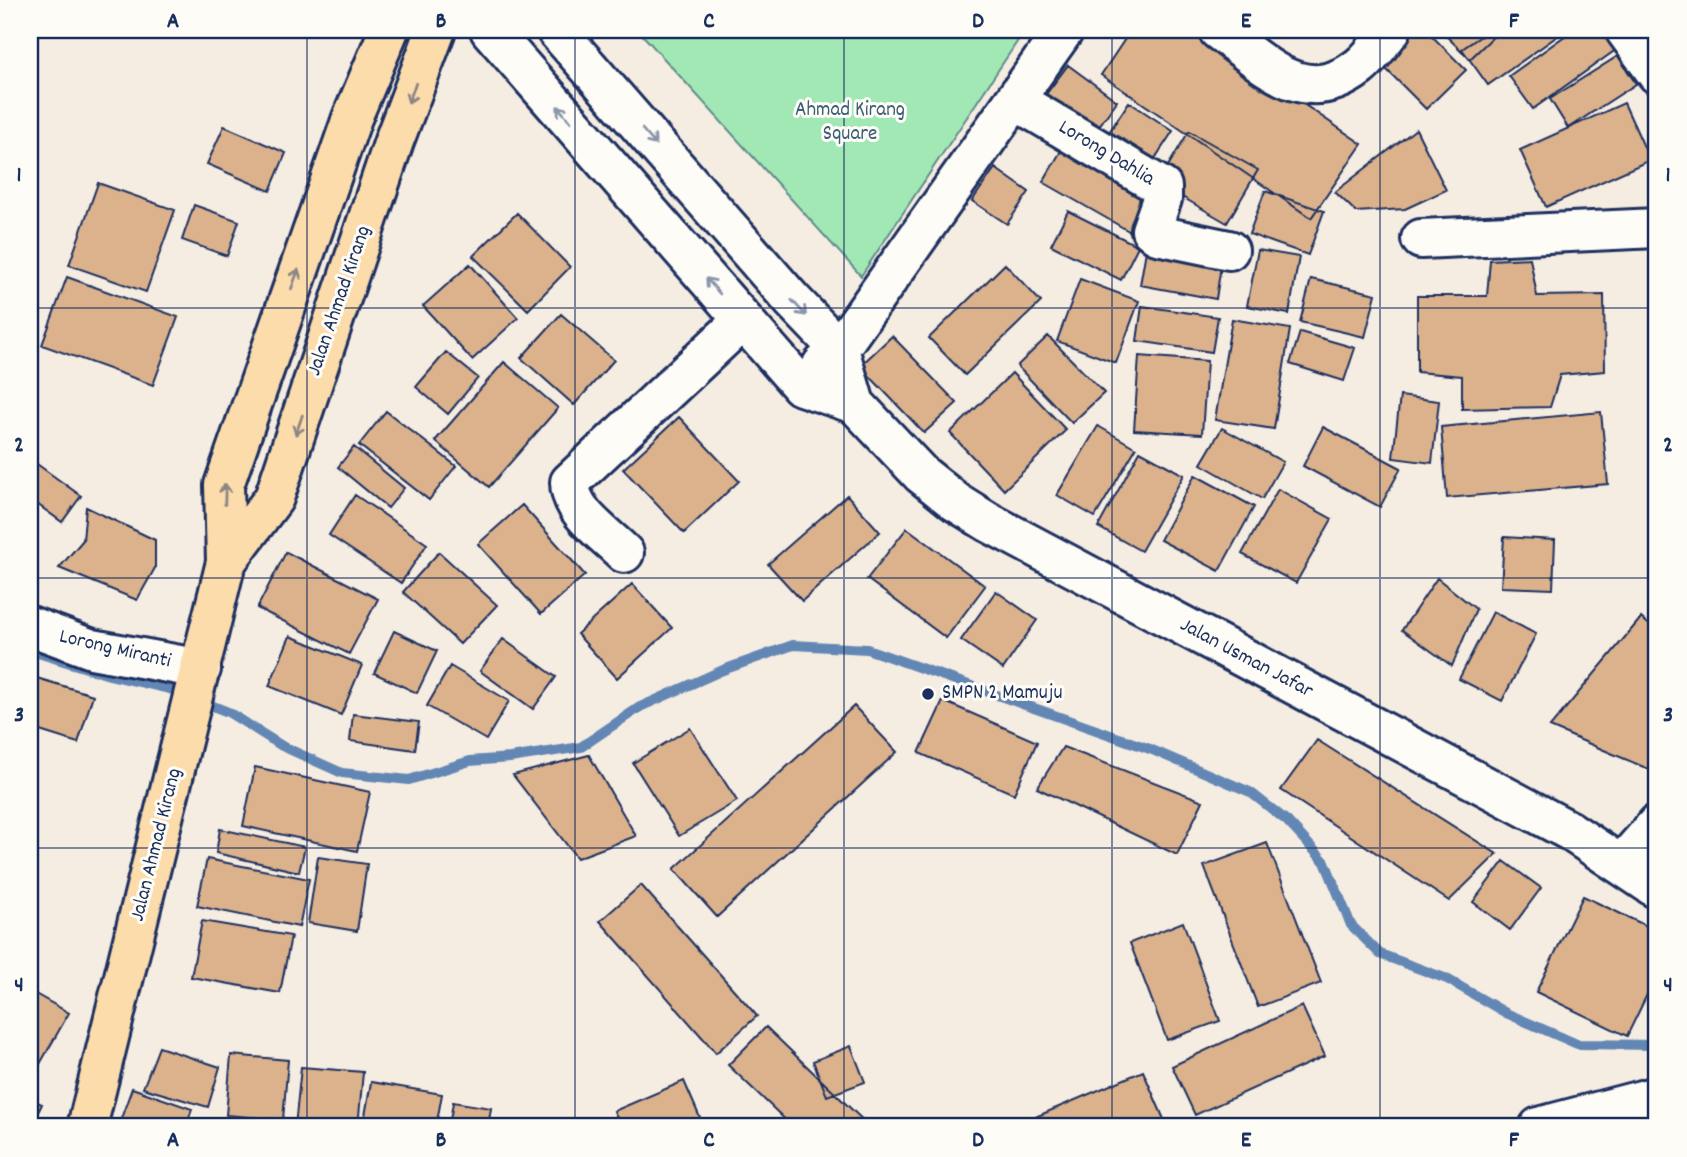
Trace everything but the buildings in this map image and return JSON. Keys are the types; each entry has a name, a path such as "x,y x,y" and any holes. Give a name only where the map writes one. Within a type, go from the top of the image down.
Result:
{"main road":[{"name":"Jalan Ahmad Kirang","path":"87,1127 226,562 224,485 352,118 389,30"},
{"name":"Jalan Ahmad Kirang","path":"226,562 274,498 394,141 436,30"},
{"path":"352,118 394,141"},
{"path":"264,369 311,387"}],"street":[{"path":"491,30 801,386 855,404"},
{"path":"556,30 792,300 839,349 855,404"},
{"path":"801,386 839,349 1064,30"},
{"path":"1218,30 1284,78 1307,86 1324,86 1361,66 1391,30"},
{"path":"1625,30 1657,74"},
{"name":"Lorong Dahlia","path":"1015,100 1161,187 1162,199 1151,230 1157,235 1229,250"},
{"path":"671,238 708,204"},
{"path":"1421,239 1657,228"},
{"path":"624,553 577,507 570,495 570,482 743,320"},
{"name":"Jalan Usman Jafar","path":"855,404 921,474 956,502 988,522 1570,831 1657,889"},
{"name":"Lorong Miranti","path":"30,626 92,649 199,674"},
{"path":"1621,865 1657,824"},
{"path":"1539,1127 1657,1096"}],"green space":[{"name":"Ahmad Kirang Square","path":"638,30 1025,30 861,276"}],"waterway":[{"path":"30,647 41,654 109,675 173,690 228,712 282,746 342,773 409,780 470,761 581,747 640,707 723,670 793,645 867,649 1150,749 1250,792 1287,821 1325,862 1351,925 1380,954 1447,979 1506,1013 1577,1044 1657,1045"}],"place":[{"name":"SMPN 2 Mamuju","path":"928,694"}]}
